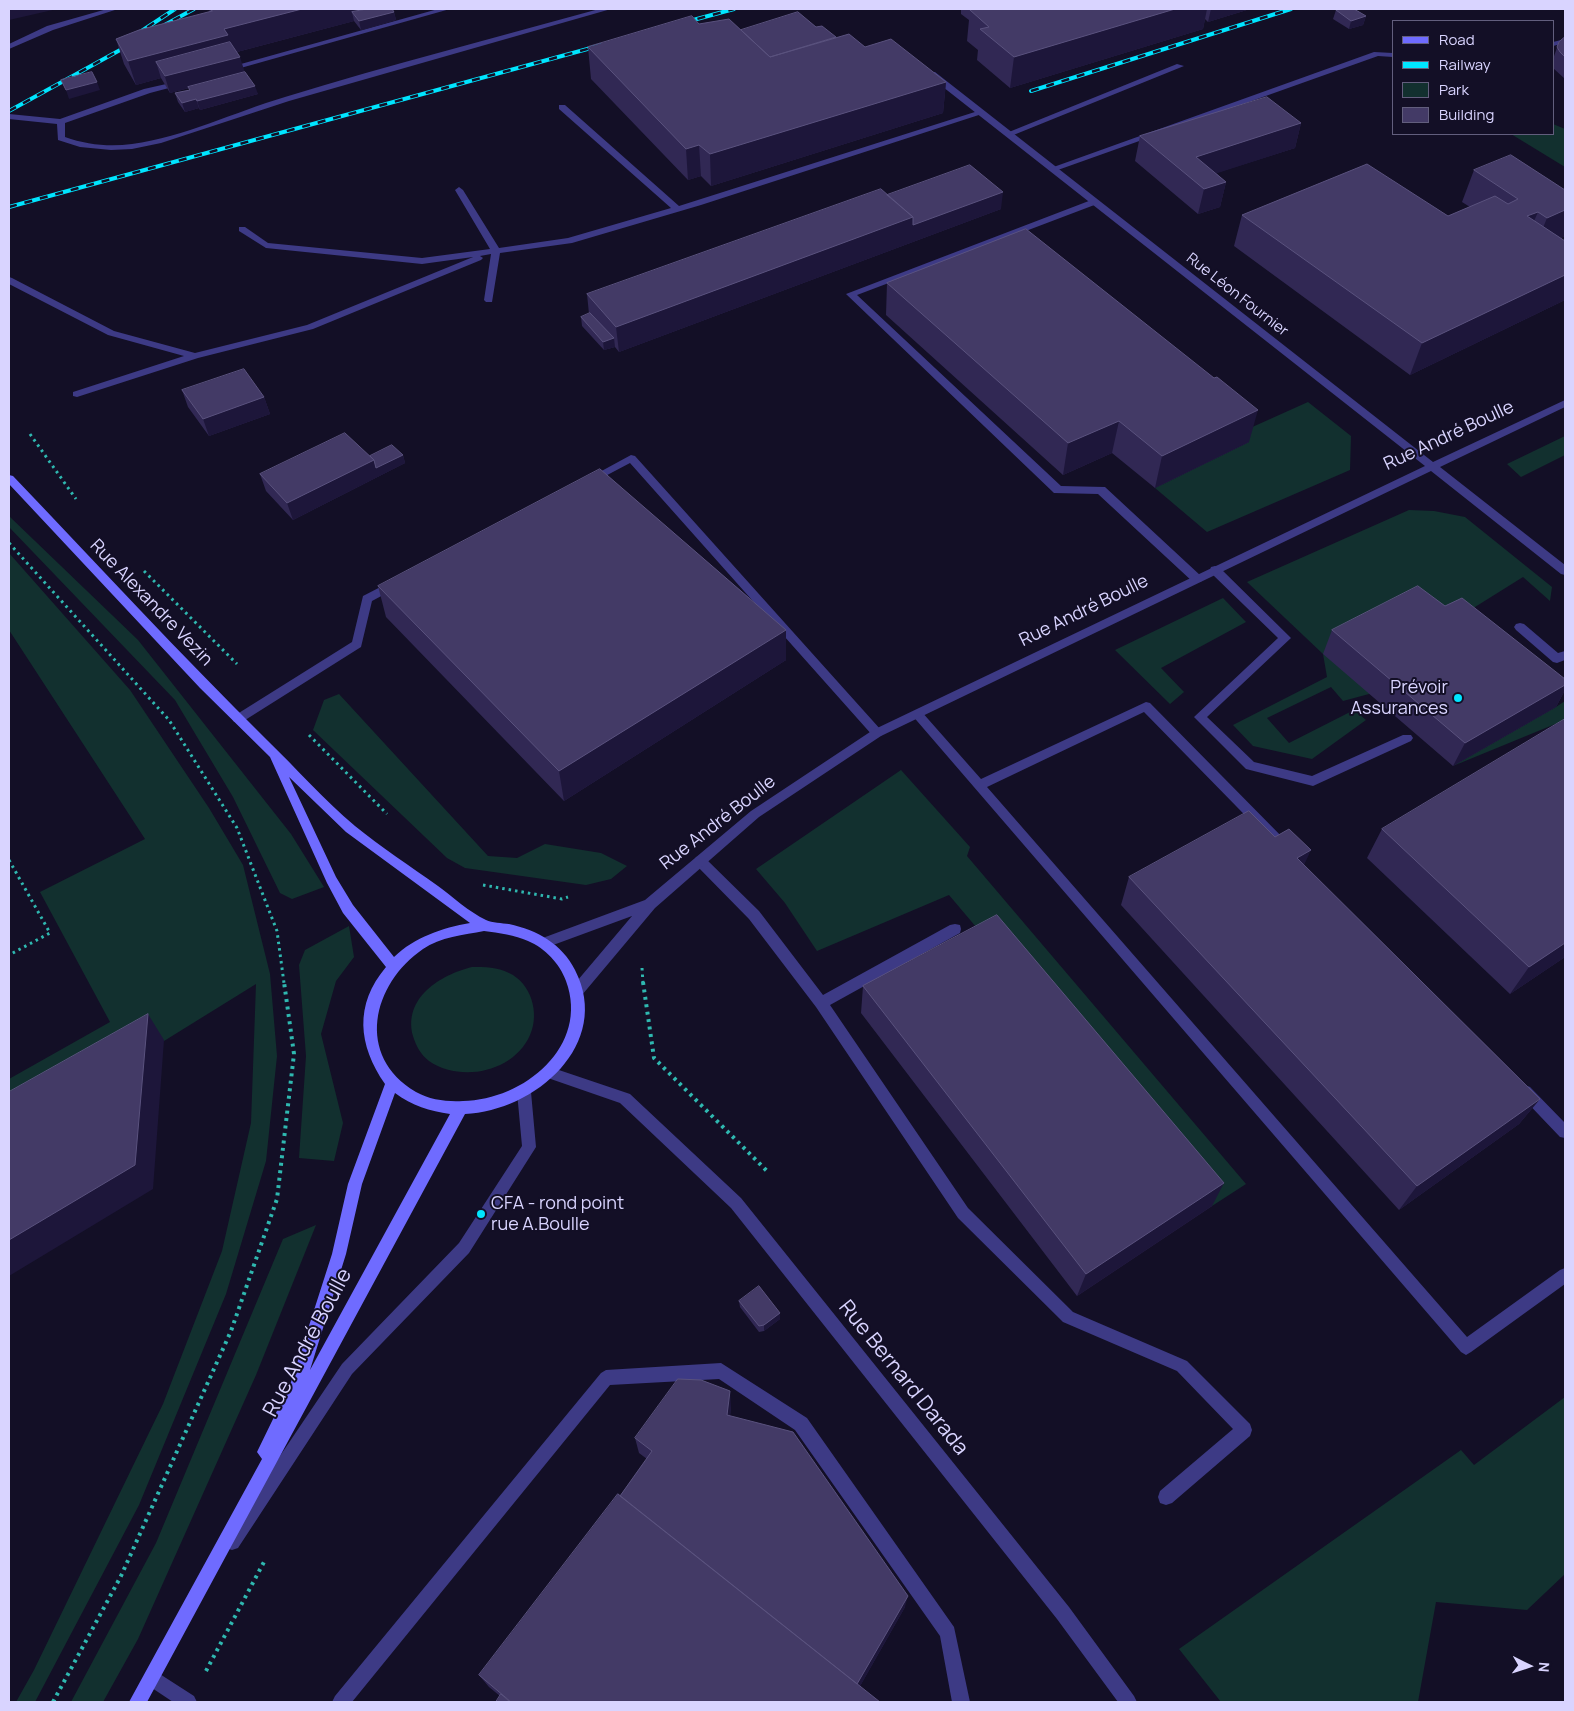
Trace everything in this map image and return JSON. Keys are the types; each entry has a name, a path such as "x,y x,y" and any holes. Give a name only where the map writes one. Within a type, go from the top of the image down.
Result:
{"street":[{"path":"9,47 50,28 114,9"},
{"path":"222,70 446,9"},
{"path":"61,122 61,138 74,144 112,148 141,146 178,136 286,99 607,9"},
{"path":"1052,169 1377,54 1392,55"},
{"path":"1008,134 1180,66"},
{"name":"Rue Léon Fournier","path":"926,70 1565,571"},
{"path":"9,117 61,122 147,91 194,78"},
{"path":"562,106 677,209"},
{"path":"242,228 266,245 422,261 568,241 677,209 981,113"},
{"path":"458,190 496,251 489,300"},
{"path":"1094,202 850,294 1058,490 1101,490 1198,578"},
{"path":"77,394 195,356 310,327 496,251"},
{"path":"9,280 111,333 195,356"},
{"name":"Rue André Boulle","path":"578,991 650,904 755,814 876,733 1565,402"},
{"path":"578,486 631,458 876,733"},
{"name":"Rue Alexandre Vezin","path":"9,478 170,650 350,829 484,926"},
{"path":"1216,570 1285,638 1200,717 1250,766 1313,781 1407,738"},
{"path":"238,719 356,644 367,598 402,580"},
{"path":"1520,627 1557,659 1565,655"},
{"path":"979,785 1146,706 1293,855"},
{"path":"917,714 1466,1347 1565,1275"},
{"name":"Rue Alexandre Vezin","path":"270,750 331,879 348,909 393,966"},
{"path":"700,861 754,915 820,1003 963,1213 1068,1317 1182,1366 1244,1430 1166,1497"},
{"name":"Rue André Boulle","path":"545,943 650,904"},
{"path":"484,926 516,930 545,943 565,964 578,991 578,1019 569,1047 550,1073 524,1092 493,1105 460,1109 434,1105 411,1097 392,1083 374,1057 368,1026 375,994 393,966 419,945 450,931 484,926"},
{"path":"820,1003 955,929"},
{"name":"Rue Bernard Darada","path":"550,1073 625,1098 736,1203 1063,1612 1128,1702"},
{"path":"1516,1082 1565,1132"},
{"name":"Rue André Boulle","path":"195,1598 298,1384 339,1254 355,1184 392,1083"},
{"path":"195,1598 347,1369 469,1241 529,1147 524,1092"},
{"name":"Rue André Boulle","path":"138,1702 460,1109"},
{"path":"341,1702 606,1378 721,1371 801,1424 948,1633 961,1702"},
{"path":"152,1678 188,1702"}],"path":[{"path":"30,434 78,502"},
{"path":"9,543 169,720 237,828 278,931 294,1054 277,1199 231,1331 121,1576 53,1702"},
{"path":"139,566 237,664"},
{"path":"309,735 392,818"},
{"path":"9,860 50,933 9,955"},
{"path":"480,884 562,898 570,896"},
{"path":"645,964 641,970 654,1058 769,1173"}],"green space":[{"path":"1554,124 1565,129 1565,167 1513,135 1554,135"},
{"path":"1308,402 1351,436 1350,470 1207,532 1155,488 1249,442 1239,433"},
{"path":"1565,436 1565,455 1521,477 1507,464"},
{"path":"1409,510 1434,511 1465,517 1552,587 1550,601 1523,577 1451,622 1369,694 1343,701 1331,687 1267,718 1289,743 1354,710 1366,720 1312,759 1253,746 1233,725 1327,677 1323,654 1247,582"},
{"path":"9,516 138,640 291,834 324,887 292,899 280,893 233,797 175,700 9,527"},
{"path":"9,553 130,690 209,808 243,865 270,974 277,1056 266,1161 226,1294 139,1505 35,1702 16,1702 34,1670 163,1404 222,1251 251,1123 256,984 164,1041 9,1129 9,1079 110,1022 40,892 145,839 9,630"},
{"path":"1223,598 1246,622 1161,668 1184,692 1170,704 1115,650"},
{"path":"339,694 488,856 517,858 545,844 601,853 627,866 611,879 586,885 465,868 447,858 313,730 324,700"},
{"path":"1565,701 1565,720 1453,766 1556,707"},
{"path":"901,770 970,847 967,856 1246,1184 1212,1206 949,895 817,951 785,903 756,869"},
{"path":"349,926 354,957 336,981 321,1034 343,1123 334,1161 299,1158 306,1056 299,965 305,950"},
{"path":"472,967 500,970 517,978 532,999 534,1008 533,1026 522,1048 512,1058 499,1065 486,1070 471,1072 442,1068 424,1056 414,1040 411,1022 413,1010 427,990 437,982"},
{"path":"316,1225 256,1375 138,1639 103,1702 71,1702 156,1543 283,1239"},
{"path":"1565,1397 1565,1574 1527,1610 1436,1602 1418,1702 1221,1702 1179,1649 1461,1450 1474,1465"}],"building":[{"path":"210,9 302,9 224,29 228,35 128,61 116,39 139,30 212,11"},
{"path":"367,9 392,9 394,12 359,21 352,12"},
{"path":"1175,9 1014,57 980,29 989,27 970,10"},
{"path":"1354,9 1366,16 1351,21 1336,10"},
{"path":"798,12 816,27 822,26 836,37 770,57 741,30"},
{"path":"692,16 699,24 729,19 770,57 849,34 865,47 891,39 946,82 710,154 699,145 686,149 588,47"},
{"path":"1565,37 1565,57 1557,47 1559,42"},
{"path":"230,42 240,57 165,76 156,62"},
{"path":"92,72 97,82 66,90 61,80"},
{"path":"245,72 255,86 182,103 175,93 190,90 188,87"},
{"path":"1267,97 1301,123 1196,157 1226,182 1204,189 1140,136"},
{"path":"1511,155 1565,190 1565,210 1547,218 1538,212 1527,216 1565,241 1565,275 1422,343 1242,215 1367,164 1448,216 1495,196 1508,204 1518,199 1474,170"},
{"path":"970,165 1003,192 913,225 913,217 887,195"},
{"path":"881,189 913,217 616,327 587,294"},
{"path":"1026,229 1214,378 1217,377 1258,410 1162,456 1119,421 1068,443 887,283"},
{"path":"590,313 614,338 603,342 581,317"},
{"path":"244,369 264,397 203,419 182,390"},
{"path":"345,433 374,460 287,503 260,474"},
{"path":"392,445 403,455 376,468 374,460 370,456"},
{"path":"600,469 786,630 559,771 378,586"},
{"path":"1418,586 1445,606 1462,598 1565,679 1565,685 1465,743 1332,630"},
{"path":"1565,719 1565,943 1529,967 1382,829"},
{"path":"1249,811 1275,837 1289,829 1311,850 1297,858 1540,1099 1417,1186 1129,877"},
{"path":"997,915 1224,1183 1086,1274 863,986"},
{"path":"148,1014 135,1165 9,1240 9,1092"},
{"path":"759,1286 780,1313 764,1325 759,1326 739,1301"},
{"path":"678,1379 701,1380 730,1391 727,1415 793,1432 908,1596 857,1684 620,1496 652,1451 635,1438"},
{"path":"618,1494 880,1702 511,1702 479,1675"},
{"path":"501,1694 510,1702 496,1702"}],"railway":[{"path":"134,36 175,9"},
{"path":"159,28 194,9"},
{"path":"682,23 734,9"},
{"path":"1031,91 1291,9"},
{"path":"9,111 131,44"},
{"path":"9,207 602,45"}],"place":[{"name":"Prévoir Assurances","path":"1458,698"},
{"name":"CFA - rond point rue A.Boulle","path":"481,1214"}]}
